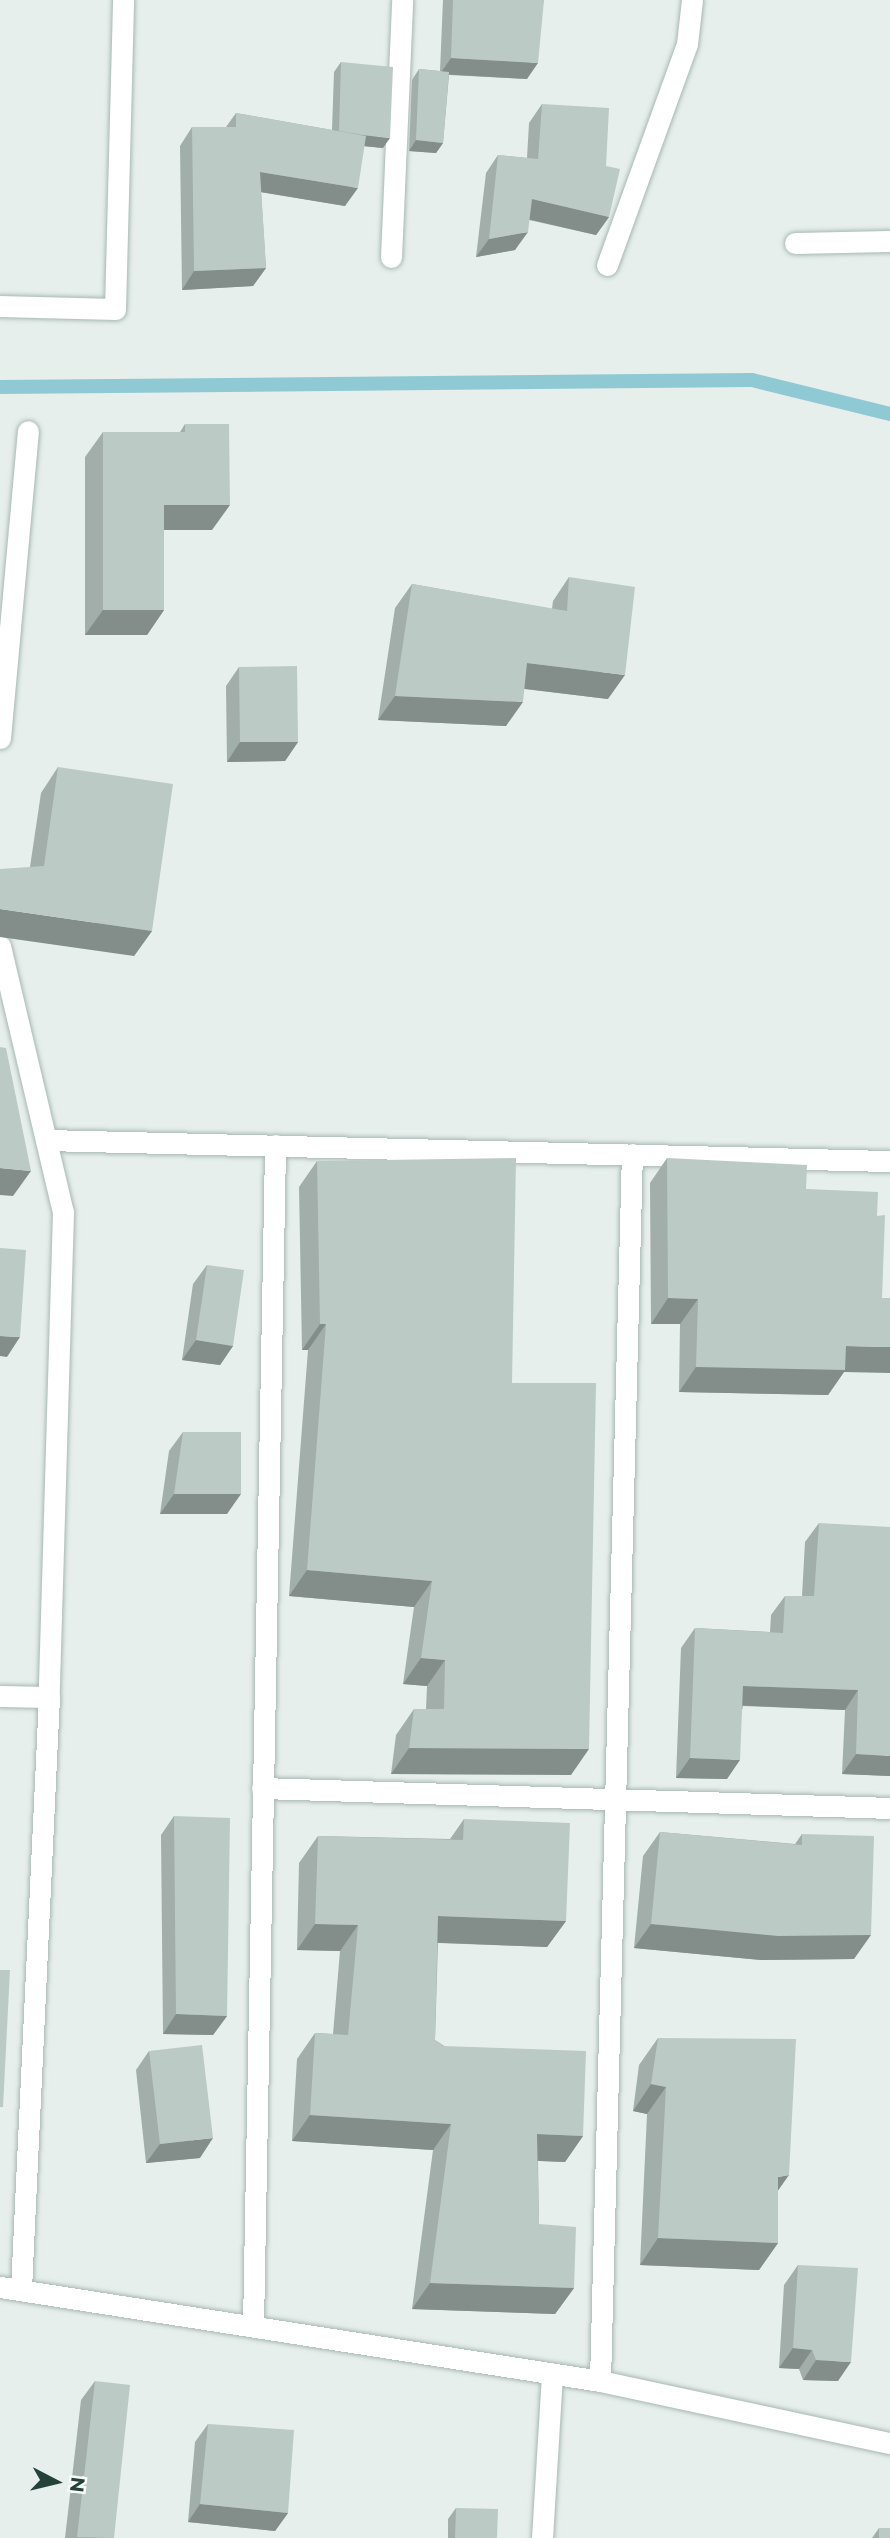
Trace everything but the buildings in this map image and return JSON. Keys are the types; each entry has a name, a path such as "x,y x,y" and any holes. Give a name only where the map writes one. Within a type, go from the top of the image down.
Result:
{"street":[{"path":"0,306 115,309 123,0"},
{"path":"391,257 402,0"},
{"path":"607,265 687,44 692,0"},
{"path":"795,243 890,241"},
{"path":"0,738 28,431"},
{"path":"0,946 63,1212 49,1697 11,2288 600,2381 890,2443"},
{"path":"46,1140 890,1161"},
{"path":"253,2326 275,1145"},
{"path":"600,2381 632,1154"},
{"path":"0,1696 49,1697"},
{"path":"262,1788 890,1808"},
{"path":"542,2538 552,2375"}],"waterway":[{"path":"0,387 752,380 890,414"}]}
